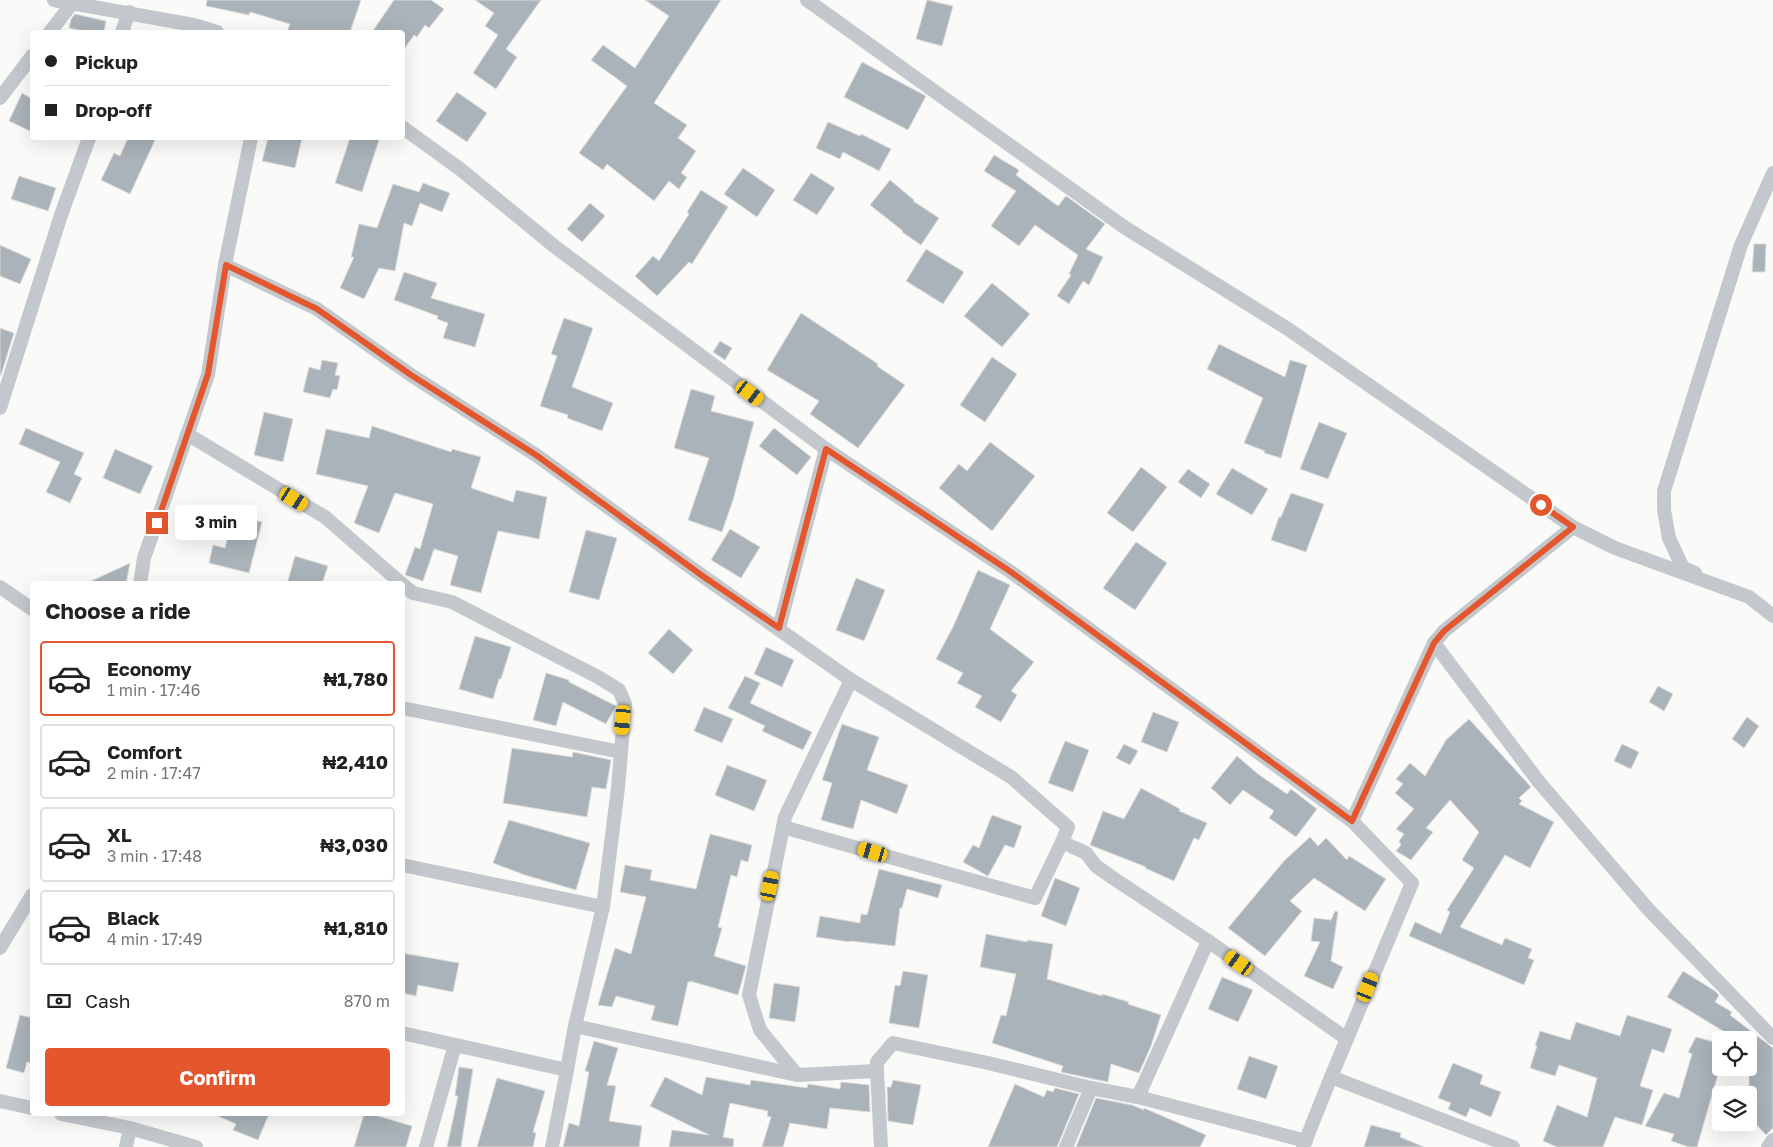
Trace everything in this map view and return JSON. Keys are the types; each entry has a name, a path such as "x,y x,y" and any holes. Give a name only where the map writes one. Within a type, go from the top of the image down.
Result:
{"street":[{"path":"54,0 128,12 210,30"},
{"path":"807,0 1124,227 1288,329 1573,527 1615,548 1749,597"},
{"path":"52,30 73,2"},
{"path":"123,30 128,12"},
{"path":"0,98 30,59"},
{"path":"405,129 460,169 554,246 826,449 1011,572 1352,821 1412,883 1304,1144 1138,1097 893,1043 877,1062 882,1147"},
{"path":"0,408 61,215 88,140"},
{"path":"140,581 144,558 208,374 226,265 251,140"},
{"path":"1773,173 1741,245 1664,490 1664,510 1669,538 1683,568 1749,597 1773,616"},
{"path":"226,265 317,309 411,375 536,455 704,577 851,680 1011,777 1068,827 1035,898 783,827"},
{"path":"187,434 325,517 399,581"},
{"path":"779,628 826,449"},
{"path":"1352,821 1434,643 1444,631 1573,527"},
{"path":"0,586 30,608"},
{"path":"405,587 413,594 452,602 598,677 619,690 625,704 603,907 575,1026 552,1147"},
{"path":"1434,643 1539,782 1648,909 1773,1038"},
{"path":"797,1075 760,1030 750,995 785,817 851,680"},
{"path":"405,709 621,752"},
{"path":"1062,842 1086,853 1096,866 1208,941 1347,1039"},
{"path":"405,866 603,907"},
{"path":"0,948 30,899"},
{"path":"1138,1097 1208,941"},
{"path":"575,1026 797,1075 877,1071"},
{"path":"405,1034 567,1070"},
{"path":"426,1147 455,1045"},
{"path":"1331,1077 1513,1147"},
{"path":"1066,1147 1092,1088"},
{"path":"0,1101 30,1108"},
{"path":"71,1116 130,1128 196,1147"},
{"path":"126,1147 130,1128"},
{"path":"1768,1147 1773,1140"}],"building":[{"path":"207,0 361,0 351,30 288,30 290,24 250,12 249,15 206,6"},
{"path":"394,0 431,0 444,9 429,28 425,25 417,37 414,35 405,48 405,30 373,30"},
{"path":"475,0 541,0 506,49 517,57 496,89 473,73 498,35 485,26 494,13"},
{"path":"645,0 721,0 654,103 687,125 678,138 696,151 681,173 687,177 679,189 669,181 654,201 607,164 603,170 579,153 627,86 591,60 603,45 635,68 669,16"},
{"path":"927,0 953,6 942,46 916,39"},
{"path":"75,14 106,21 104,30 69,28 71,19"},
{"path":"862,62 926,96 908,130 844,97"},
{"path":"457,92 487,113 467,142 436,121"},
{"path":"22,93 30,98 30,131 9,121"},
{"path":"828,122 860,136 861,134 891,149 879,171 843,152 840,159 816,148"},
{"path":"127,140 155,140 130,194 101,180 114,153 120,156"},
{"path":"267,140 302,140 295,168 262,161"},
{"path":"349,140 379,140 362,192 335,183"},
{"path":"994,155 1019,170 1016,175 1058,206 1066,196 1105,224 1086,249 1103,257 1089,285 1083,281 1069,304 1057,296 1071,275 1069,274 1078,255 1035,225 1019,246 991,226 1016,191 984,171"},
{"path":"743,168 775,190 757,217 724,194"},
{"path":"811,173 835,188 817,215 793,200"},
{"path":"19,176 56,188 48,211 11,199"},
{"path":"890,180 913,201 939,218 921,245 870,205"},
{"path":"423,183 450,193 442,212 420,203 412,226 404,223 395,271 379,268 364,299 340,288 354,257 351,257 359,224 377,228 393,184 419,192"},
{"path":"701,190 728,207 692,264 689,262 657,296 635,276 653,256 659,261 689,214 687,212"},
{"path":"590,203 605,216 582,242 567,229"},
{"path":"1754,244 1766,244 1765,272 1752,272"},
{"path":"0,245 31,259 20,284 0,276"},
{"path":"926,249 964,272 943,304 906,281"},
{"path":"404,272 437,283 431,298 485,314 475,347 443,338 448,323 437,319 438,316 394,300"},
{"path":"992,283 1030,314 1002,347 964,316"},
{"path":"801,313 878,364 877,366 905,385 858,448 810,414 819,401 767,370"},
{"path":"564,318 593,328 572,387 613,403 602,431 567,418 568,415 540,406 557,356 551,354"},
{"path":"0,328 14,333 1,375 0,375"},
{"path":"720,341 732,348 725,360 713,352"},
{"path":"1219,344 1285,377 1290,360 1307,365 1281,458 1264,453 1265,451 1244,443 1263,398 1207,369"},
{"path":"992,357 1017,374 985,422 960,405"},
{"path":"322,360 338,363 335,375 340,376 337,390 333,389 330,398 303,392 309,367 320,370"},
{"path":"691,389 715,396 711,411 754,422 733,500 722,532 688,520 709,458 674,448"},
{"path":"264,412 293,419 283,462 254,455"},
{"path":"1319,422 1347,433 1328,479 1300,469"},
{"path":"372,426 451,452 452,449 481,457 471,488 513,502 516,490 547,497 539,539 498,531 481,593 450,585 458,556 434,549 423,581 405,575 415,547 420,549 433,504 395,493 379,533 354,523 368,486 316,474 326,429 369,438"},
{"path":"26,428 84,453 74,474 82,478 70,503 46,492 60,462 19,444"},
{"path":"774,428 811,457 797,475 759,446"},
{"path":"990,442 1035,476 992,531 939,488 959,464 967,471"},
{"path":"115,449 153,466 140,494 103,478"},
{"path":"1141,467 1167,487 1133,532 1107,513"},
{"path":"1232,468 1268,489 1252,515 1216,494"},
{"path":"1188,469 1210,484 1201,498 1178,482"},
{"path":"1291,493 1324,504 1306,552 1271,540 1279,517 1281,517"},
{"path":"233,515 262,522 249,573 209,563 213,545 225,548"},
{"path":"730,529 760,547 741,578 711,560"},
{"path":"586,530 617,538 599,600 569,592"},
{"path":"1136,542 1167,563 1135,610 1103,588"},
{"path":"295,556 328,566 323,581 288,581"},
{"path":"130,563 127,581 91,581"},
{"path":"978,570 1010,585 990,629 1034,662 1011,691 1017,695 1001,722 975,707 982,696 957,683 963,673 936,659 953,627"},
{"path":"856,578 885,590 864,641 836,630"},
{"path":"669,629 693,650 673,674 648,653"},
{"path":"475,636 511,647 493,699 459,689"},
{"path":"766,647 794,660 782,687 754,674"},
{"path":"546,673 569,680 569,682 616,706 606,724 563,702 556,726 533,720"},
{"path":"745,676 760,683 750,703 812,732 803,750 762,731 765,726 728,708"},
{"path":"1658,686 1673,694 1664,711 1649,702"},
{"path":"704,707 733,719 722,743 694,731"},
{"path":"1153,712 1179,722 1167,752 1141,742"},
{"path":"1747,717 1759,726 1744,748 1732,739"},
{"path":"1469,719 1531,787 1519,798 1522,801 1519,804 1554,822 1530,868 1505,855 1460,927 1502,945 1505,938 1532,949 1528,958 1534,960 1524,985 1409,936 1415,922 1441,934 1450,912 1447,910 1474,868 1462,860 1479,832 1450,800 1426,828 1433,832 1411,860 1396,851 1401,845 1399,841 1404,834 1396,829 1414,809 1395,793 1403,784 1396,779 1410,763 1425,776 1446,740"},
{"path":"842,724 879,737 867,770 908,785 897,814 861,800 853,829 821,820 832,783 822,780"},
{"path":"1065,741 1089,750 1073,792 1048,783"},
{"path":"1124,744 1138,751 1130,765 1116,758"},
{"path":"1622,744 1639,752 1631,769 1614,761"},
{"path":"512,748 572,757 573,752 611,760 606,789 592,787 587,817 503,803"},
{"path":"1237,756 1258,774 1287,794 1291,789 1317,809 1296,837 1269,818 1274,811 1243,790 1230,805 1211,788"},
{"path":"727,765 767,780 754,811 715,795"},
{"path":"1141,788 1180,809 1179,811 1207,823 1199,840 1194,838 1174,881 1146,867 1090,845 1103,811 1124,819"},
{"path":"992,815 1022,826 1014,848 1005,845 988,876 963,862 973,845 979,848"},
{"path":"509,820 590,843 576,890 525,875 493,863"},
{"path":"710,834 752,845 748,862 741,860 737,877 731,875 718,927 722,928 714,956 746,966 738,995 688,982 678,1026 651,1020 655,1006 616,996 612,1007 598,1005 615,948 631,954 646,897 620,892 625,865 652,870 650,880 696,889"},
{"path":"1310,837 1318,846 1326,838 1347,860 1349,856 1386,879 1365,911 1314,878 1290,901 1302,911 1265,956 1228,928 1284,861"},
{"path":"879,869 942,885 938,898 907,889 902,908 900,908 895,946 816,937 820,916 860,923 861,914 867,915"},
{"path":"1055,878 1080,888 1066,926 1041,916"},
{"path":"1335,911 1338,912 1331,961 1343,967 1333,989 1304,976 1320,942 1311,941 1314,918 1331,920"},
{"path":"986,934 1027,942 1027,940 1053,944 1047,979 1102,996 1102,994 1129,1002 1128,1004 1161,1015 1151,1046 1139,1073 1111,1064 1108,1082 1093,1079 1061,1072 1063,1066 992,1043 1001,1015 1006,1016 1016,974 980,967"},
{"path":"405,954 459,963 453,992 418,985 416,996 405,994"},
{"path":"903,971 928,975 919,1028 889,1023 895,985 900,986"},
{"path":"1683,971 1715,991 1719,995 1715,1002 1732,1012 1730,1015 1751,1031 1723,1031 1667,997"},
{"path":"1222,977 1253,990 1238,1022 1208,1009"},
{"path":"774,983 800,987 795,1022 769,1018"},
{"path":"20,1015 30,1018 30,1063 27,1062 24,1073 6,1068"},
{"path":"1627,1015 1672,1029 1664,1053 1652,1049 1640,1086 1653,1090 1642,1125 1615,1117 1603,1147 1557,1147 1543,1141 1557,1105 1587,1117 1597,1078 1559,1065 1555,1076 1530,1068 1540,1031 1570,1040 1576,1022 1620,1036"},
{"path":"1757,1036 1773,1048 1773,1128 1766,1135 1757,1125 1757,1086 1749,1086 1749,1076 1757,1076"},
{"path":"1696,1037 1712,1041 1712,1076 1718,1076 1715,1086 1712,1086 1712,1095 1697,1147 1689,1147 1671,1141 1674,1134 1645,1126 1664,1093 1679,1098 1692,1054 1688,1052"},
{"path":"594,1041 618,1048 607,1085 616,1086 609,1121 642,1126 639,1147 563,1147 569,1123 579,1126 589,1072 585,1071"},
{"path":"1249,1056 1278,1066 1266,1099 1237,1089"},
{"path":"1453,1063 1483,1075 1480,1084 1501,1092 1491,1117 1470,1108 1466,1117 1448,1109 1451,1103 1438,1098"},
{"path":"459,1067 473,1069 461,1147 447,1147 458,1096 455,1096"},
{"path":"665,1077 702,1095 706,1077 750,1085 751,1080 807,1088 808,1084 840,1089 841,1082 869,1085 870,1112 830,1108 827,1129 790,1123 783,1147 762,1147 771,1117 767,1116 768,1111 730,1103 723,1137 734,1139 733,1147 669,1147 672,1130 709,1135 650,1106"},
{"path":"497,1078 545,1091 533,1132 536,1133 533,1147 477,1147"},
{"path":"893,1080 921,1085 913,1125 888,1121 887,1087 891,1087"},
{"path":"1015,1084 1044,1097 1047,1090 1053,1092 1055,1088 1079,1094 1057,1147 988,1147"},
{"path":"1096,1098 1132,1105 1144,1110 1144,1108 1206,1135 1200,1147 1076,1147"},
{"path":"218,1116 268,1116 258,1140 233,1130 236,1124"},
{"path":"363,1116 378,1116 412,1126 406,1147 354,1147"},
{"path":"1371,1125 1401,1133 1400,1137 1424,1147 1364,1147"}],"route":[{"path":"157,523 208,374 226,265 317,309 411,375 536,455 704,577 779,628 826,449 1011,572 1352,821 1434,643 1444,631 1573,527 1541,505"}]}
